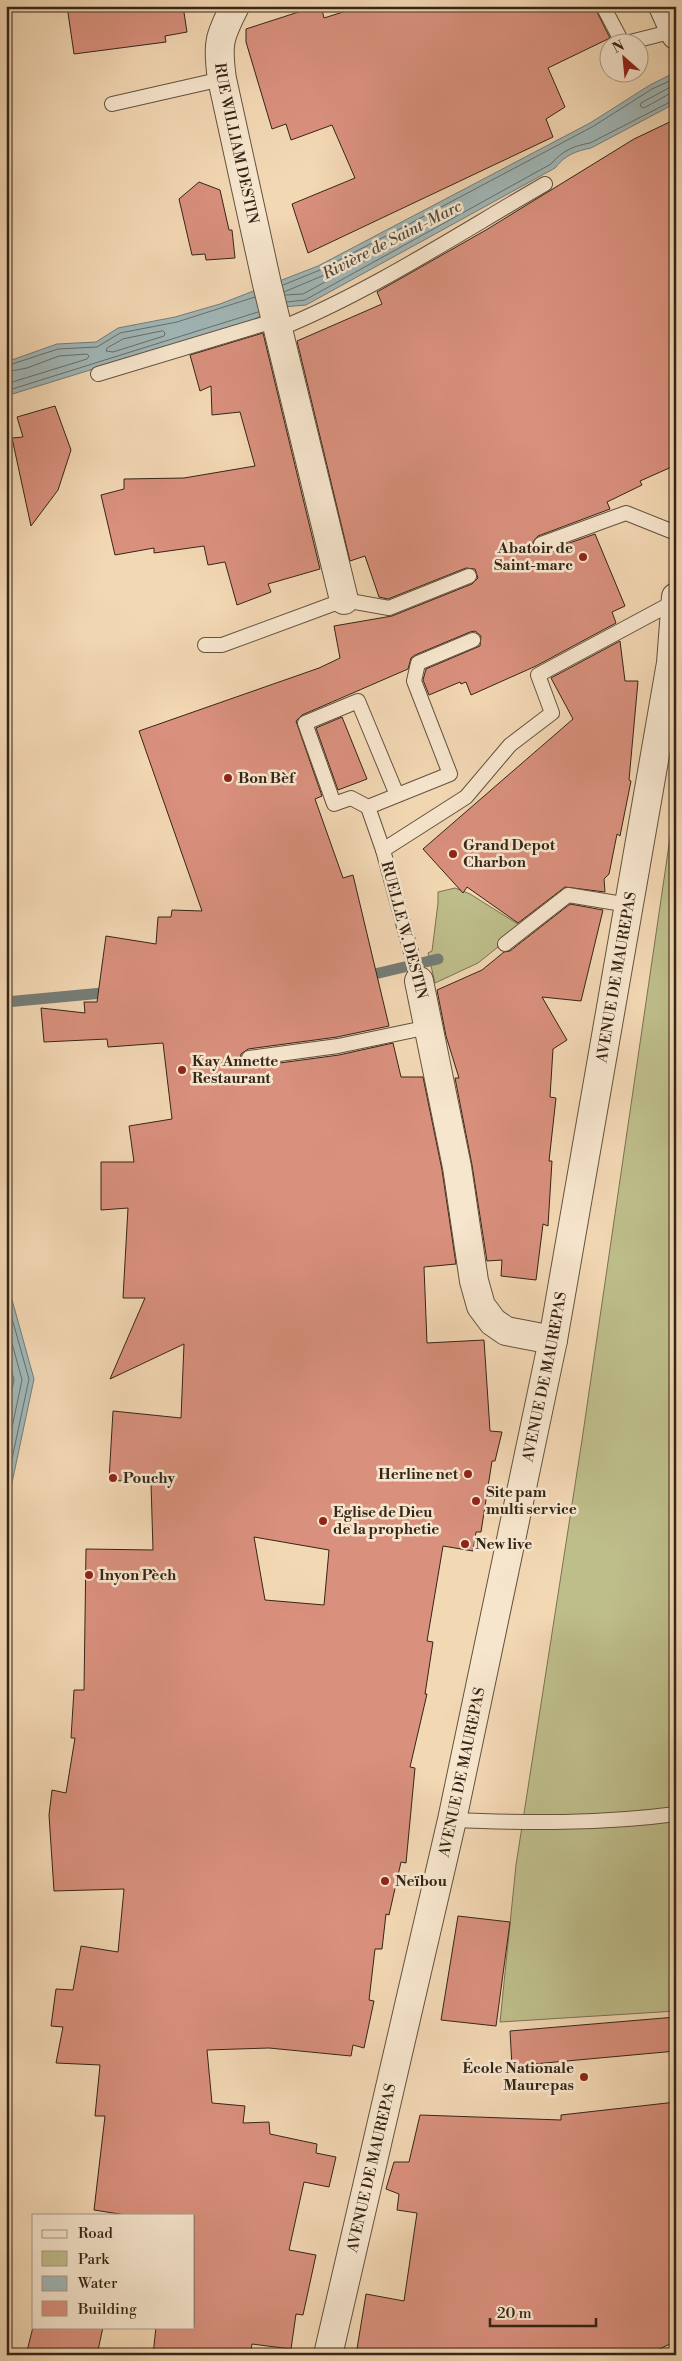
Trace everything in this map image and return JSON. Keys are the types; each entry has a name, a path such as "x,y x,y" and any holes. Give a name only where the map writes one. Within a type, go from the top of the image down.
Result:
{"street":[{"path":"663,6 675,33"},
{"name":"RUE WILLIAM DESTIN","path":"236,7 221,32 218,51 222,78 267,284 344,600"},
{"name":"AVENUE DE MAUREPAS","path":"328,2355 452,1820 553,1340 671,663 675,599"},
{"name":"RUELLE W. DESTIN","path":"416,969 456,1167 474,1281 481,1306 493,1322 506,1332 553,1340"}],"lane":[{"path":"603,6 617,32"},
{"path":"650,38 675,33"},
{"path":"112,104 222,78"},
{"path":"98,374 277,321 310,316 353,294 545,184"},
{"path":"541,544 626,513 676,533"},
{"path":"205,645 222,645 344,600 388,608 469,576"},
{"name":"RUELLE W. DESTIN","path":"416,969 382,850 466,797 510,745 552,713 538,675 675,599"},
{"path":"397,795 358,701 305,723 334,804 351,798 368,806 397,795 450,774 414,681 418,663 473,640"},
{"path":"368,806 382,850"},
{"path":"506,944 568,895 629,905"},
{"path":"249,1058 338,1046 429,1027"},
{"path":"452,1820 532,1824 640,1819 676,1814"}],"green space":[{"path":"676,797 676,2011 500,2022 516,1865 582,1440"},
{"path":"455,888 470,894 521,926 498,943 498,947 478,963 435,983 428,953 432,951 438,892"}],"water":[{"name":"Rivière de Saint-Marc","path":"676,72 676,103 591,148 571,154 555,168 306,305 283,307 252,320 6,396 6,362 57,344 96,342 118,328 175,317 220,304 318,266 590,123 650,85"},
{"path":"6,1278 34,1379 6,1511"}],"building":[{"path":"67,6 183,6 187,32 165,36 166,42 74,54"},
{"path":"317,6 321,6 324,18 362,6 594,6 607,32 600,32 600,43 548,68 565,107 546,119 553,137 308,253 292,204 355,178 332,125 291,140 286,124 272,129 246,42 246,29"},
{"path":"676,119 676,465 640,481 642,485 607,502 610,509 538,536 532,543 536,551 544,552 595,534 625,606 612,612 616,623 536,666 471,695 466,682 461,684 460,682 429,695 423,680 426,669 480,646 481,636 475,631 470,632 415,655 411,658 408,669 302,715 296,721 322,796 315,799 343,878 353,875 389,1026 337,1037 248,1049 241,1054 240,1060 245,1066 250,1067 339,1055 393,1043 401,1077 423,1077 442,1170 456,1264 424,1267 427,1343 484,1340 490,1431 502,1432 495,1461 492,1461 481,1532 476,1532 473,1551 443,1546 427,1641 433,1642 425,1694 427,1694 410,1767 415,1768 406,1863 401,1862 389,1915 386,1914 382,1949 375,1949 369,2000 374,2001 364,2048 353,2045 351,2056 269,2048 207,2050 212,2103 245,2106 243,2123 269,2122 270,2134 317,2144 316,2153 336,2157 329,2187 304,2182 289,2250 316,2255 303,2315 296,2314 291,2349 252,2344 250,2355 153,2355 156,2328 195,2328 195,2214 120,2214 94,2210 105,2116 95,2116 100,2065 56,2063 63,2027 51,2026 56,1989 73,1990 81,1946 118,1952 124,1889 54,1891 49,1815 52,1790 66,1793 75,1738 71,1738 74,1690 84,1690 86,1549 153,1550 151,1483 109,1480 113,1411 181,1418 184,1344 110,1379 145,1298 123,1298 128,1208 101,1210 101,1162 134,1162 129,1126 172,1119 163,1043 108,1047 107,1039 44,1042 41,1008 85,1013 84,1002 97,1002 106,936 156,944 158,917 171,917 172,910 202,911 139,731 319,668 340,658 334,626 392,616 472,584 478,578 475,569 466,568 388,599 379,597 365,556 350,561 297,341 382,304 377,292 486,230 634,139","holes":["254,1537 329,1550 324,1605 265,1600"]},
{"path":"199,182 220,190 229,230 232,230 235,258 206,260 205,254 192,255 179,199"},
{"path":"263,333 320,569 268,584 271,592 237,605 225,562 208,565 204,546 154,553 154,548 115,555 101,495 124,489 124,479 184,478 255,466 240,412 212,415 211,386 200,391 190,355"},
{"path":"55,406 71,450 58,490 31,526 12,438 23,437 17,417"},
{"path":"620,641 625,681 638,681 629,780 631,781 620,836 617,834 609,874 604,879 605,892 565,887 518,923 467,887 463,893 423,849 573,719 551,678"},
{"path":"342,717 367,779 338,790 316,728"},
{"path":"570,904 603,910 581,1001 542,997 567,1040 553,1049 550,1097 556,1098 549,1161 552,1161 548,1226 543,1224 536,1280 501,1276 502,1260 487,1261 472,1165 455,1078 459,1078 446,1036 437,990 482,970 504,952 510,951"},
{"path":"458,1916 510,1922 496,2026 441,2020"},
{"path":"676,2017 676,2051 512,2066 510,2031"},
{"path":"676,2102 676,2341 647,2355 356,2355 366,2294 404,2301 417,2213 397,2210 399,2194 386,2189 394,2162 409,2162 420,2115 561,2120 561,2115"},
{"path":"33,2328 103,2328 97,2355 26,2355"}],"waterway":[{"path":"362,977 438,959"},
{"path":"6,1002 113,992"}],"place":[{"name":"Abatoir de Saint-marc","path":"583,557"},
{"name":"Bon Bèf","path":"228,778"},
{"name":"Grand Depot Charbon","path":"453,854"},
{"name":"Kay Annette Restaurant","path":"182,1070"},
{"name":"Herline net","path":"468,1474"},
{"name":"Pouchy","path":"113,1478"},
{"name":"Site pam multi service","path":"476,1501"},
{"name":"Eglise de Dieu de la prophetie","path":"323,1521"},
{"name":"New live","path":"465,1544"},
{"name":"Inyon Pèch","path":"89,1575"},
{"name":"Neïbou","path":"385,1881"},
{"name":"École Nationale Maurepas","path":"584,2077"}]}
